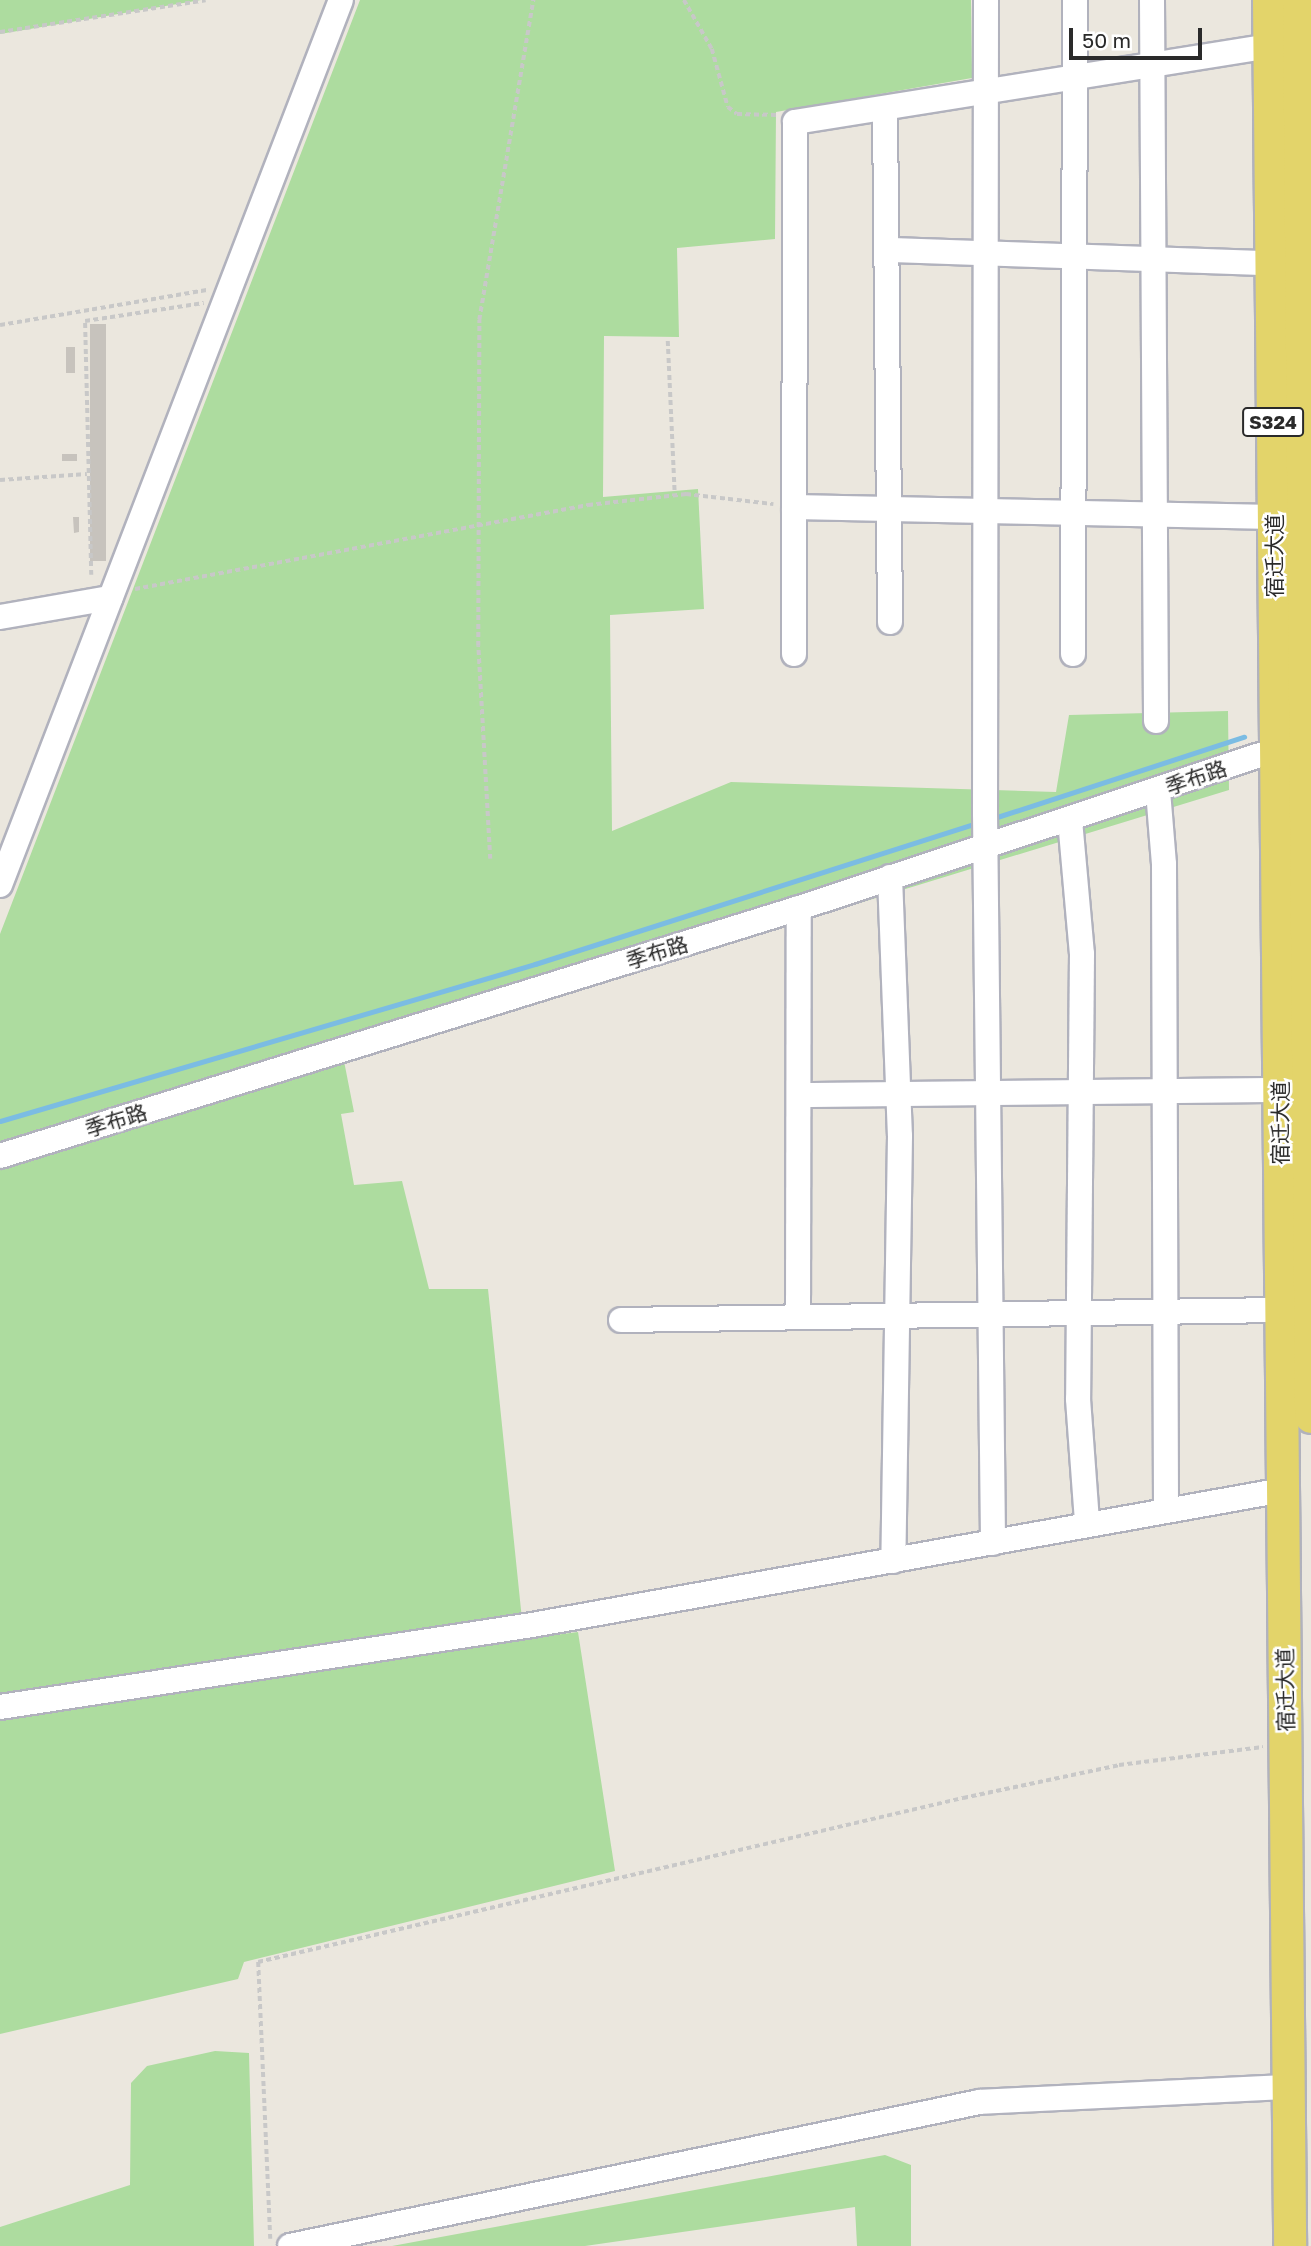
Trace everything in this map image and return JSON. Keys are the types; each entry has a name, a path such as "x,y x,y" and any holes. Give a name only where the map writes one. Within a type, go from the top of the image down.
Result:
{"main road":[{"name":"宿迁大道","path":"1269,0 1290,2246"},
{"name":"宿迁大道","path":"1299,0 1308,739 1311,1417"}],"street":[{"path":"0,885 341,0"},
{"path":"986,0 985,829 993,1543"},
{"path":"1073,654 1074,0"},
{"path":"1152,0 1156,721"},
{"path":"794,654 795,122 885,111 1075,74 1270,47"},
{"path":"885,111 890,250 890,622"},
{"path":"890,250 1271,263"},
{"path":"794,507 890,506 1274,517"},
{"path":"0,617 111,595"},
{"name":"季布路","path":"0,1156 799,908 890,877 985,829 1070,820 1308,739"},
{"path":"1158,790 1168,1309 1166,1509"},
{"path":"1070,820 1082,954 1078,1312 1087,1523"},
{"path":"890,877 896,1095 893,1561"},
{"path":"798,1313 801,1095 799,908"},
{"path":"801,1095 1280,1090"},
{"path":"621,1320 798,1313 1282,1310"},
{"path":"0,1707 893,1561 1087,1523 1283,1490"},
{"path":"290,2246 979,2102 1289,2087"}],"path":[{"path":"0,32 206,0"},
{"path":"490,859 478,646 479,320 533,0"},
{"path":"684,0 712,49 728,107 795,122"},
{"path":"0,325 210,290"},
{"path":"91,575 85,321 209,302"},
{"path":"667,341 675,495"},
{"path":"0,480 88,474"},
{"path":"111,595 479,525 675,495 794,507"},
{"path":"271,2246 258,1962 1119,1765 1286,1744"}],"green space":[{"path":"0,0 201,0 0,34"},
{"path":"360,0 971,0 972,78 776,112 775,239 677,248 679,337 604,336 603,497 698,489 704,609 610,615 612,831 731,782 1056,792 1069,715 1228,711 1229,790 344,1061 354,1112 341,1114 354,1185 402,1181 429,1289 488,1289 524,1639 578,1632 615,1871 244,1962 238,1979 0,2034 0,934"},
{"path":"215,2051 249,2053 254,2246 0,2246 0,2227 130,2185 131,2083 147,2066"},
{"path":"885,2155 911,2165 911,2246 857,2246 855,2207 585,2246 392,2246"}],"building":[{"path":"90,324 106,324 106,561 90,561"},
{"path":"66,347 75,347 75,373 66,373"},
{"path":"62,454 77,454 77,461 62,461"},
{"path":"73,517 79,517 79,532 74,533"}],"waterway":[{"path":"994,818 1244,737"},
{"path":"0,1121 535,964 978,823"}]}
